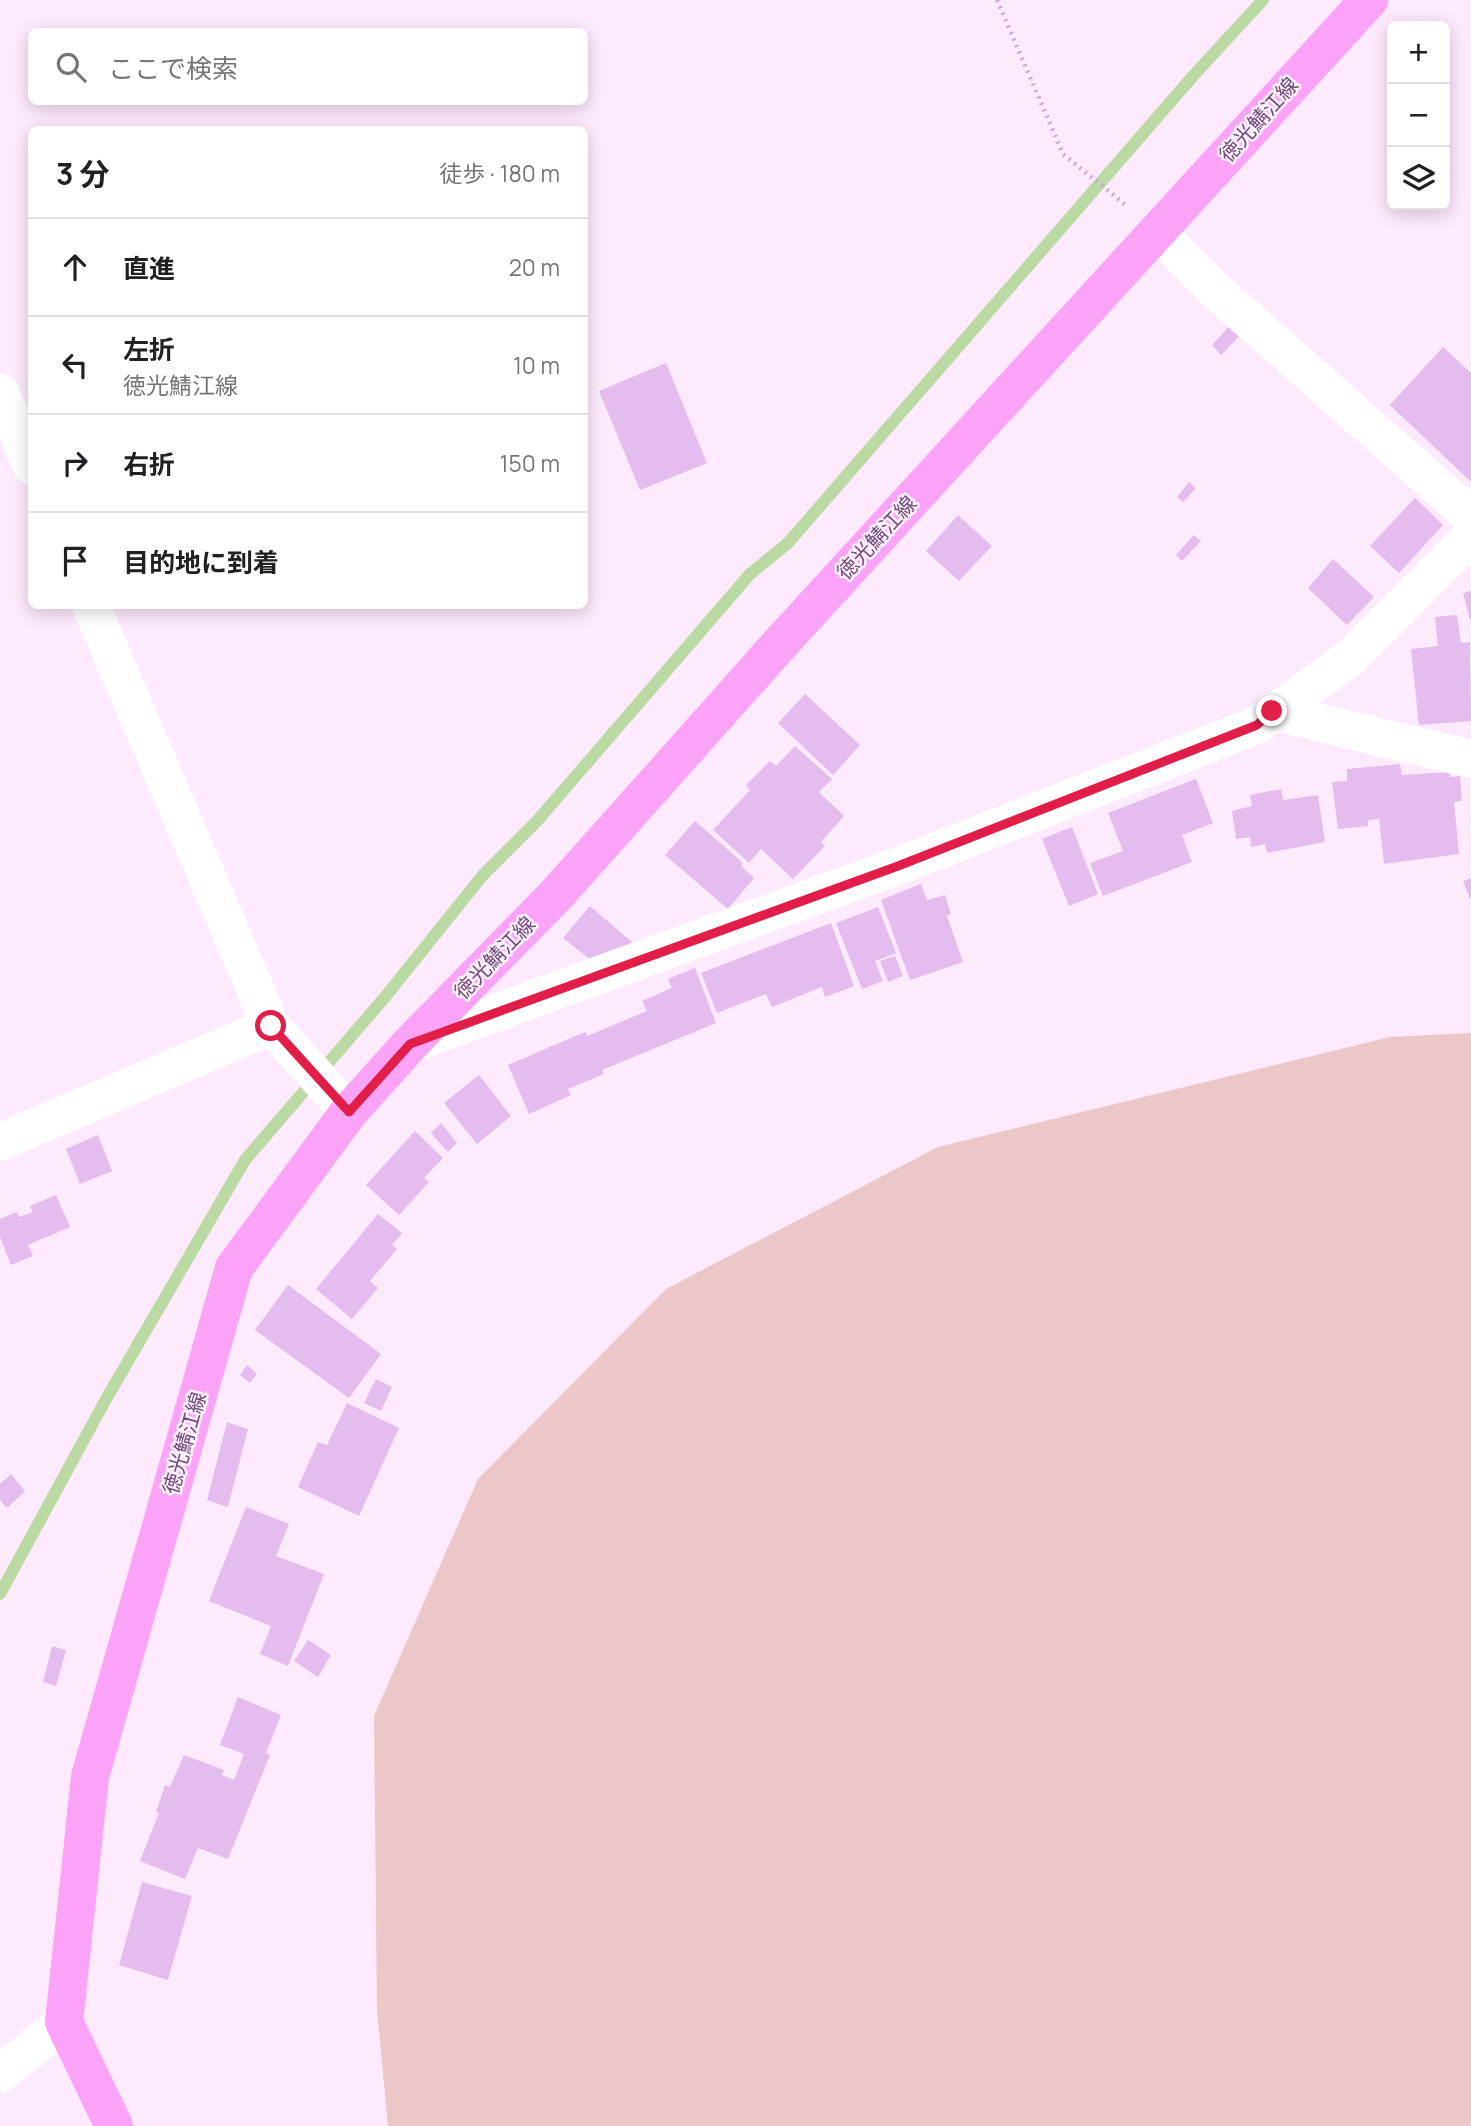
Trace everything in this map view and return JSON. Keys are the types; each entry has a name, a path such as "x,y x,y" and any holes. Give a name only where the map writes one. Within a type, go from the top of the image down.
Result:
{"main road":[{"name":"徳光鯖江線","path":"64,2022 90,1777 234,1268 349,1112 410,1044 557,894 778,646 1369,0"},
{"path":"64,2022 114,2126"}],"street":[{"path":"1158,232 1215,290 1471,516"},
{"path":"0,393 28,457"},
{"path":"410,1044 898,866 1257,725 1272,711 1349,659 1471,537"},
{"path":"92,609 271,1026 349,1112"},
{"path":"1272,711 1471,759"},
{"path":"0,1142 271,1026"},
{"path":"0,2074 64,2022"}],"path":[{"path":"997,0 1063,154 1158,232"}],"shaded area":[{"path":"1471,1033 1471,2126 388,2126 377,2010 374,1716 478,1479 666,1289 938,1147 1390,1037"}],"building":[{"path":"1234,321 1244,331 1221,355 1212,345"},
{"path":"1443,347 1471,373 1471,482 1390,405"},
{"path":"666,363 707,463 640,490 599,391"},
{"path":"1189,482 1196,488 1183,502 1177,497"},
{"path":"1415,498 1443,525 1399,573 1370,546"},
{"path":"958,515 992,546 959,581 926,551"},
{"path":"1194,535 1201,541 1182,561 1176,555"},
{"path":"1333,559 1374,597 1347,625 1308,588"},
{"path":"1471,591 1471,620 1470,620 1463,593"},
{"path":"1457,615 1461,643 1470,642 1471,721 1419,725 1411,649 1438,646 1435,617"},
{"path":"805,694 860,745 833,775 778,723"},
{"path":"795,746 832,779 819,792 844,816 821,842 825,846 793,879 761,849 749,863 713,830 750,790 746,785 770,761 776,766"},
{"path":"1400,764 1402,775 1449,772 1451,777 1460,776 1462,801 1454,802 1459,854 1384,864 1379,819 1368,820 1368,826 1338,829 1332,782 1347,781 1347,769"},
{"path":"1196,779 1213,823 1182,835 1192,862 1103,896 1090,863 1123,851 1108,813"},
{"path":"1281,789 1283,800 1318,795 1325,842 1267,853 1265,844 1251,847 1250,837 1236,839 1232,811 1252,806 1250,795"},
{"path":"695,821 743,863 741,866 754,878 728,909 665,855"},
{"path":"1072,827 1098,894 1069,906 1042,839"},
{"path":"1471,878 1471,901 1463,881"},
{"path":"921,884 927,900 945,895 951,914 947,916 963,962 910,980 881,900"},
{"path":"590,906 633,943 591,960 563,938"},
{"path":"878,907 896,953 875,961 883,981 862,989 836,923"},
{"path":"831,923 854,986 825,997 822,987 772,1007 766,994 717,1013 701,973"},
{"path":"895,956 903,976 888,982 880,961"},
{"path":"695,968 716,1023 602,1070 604,1074 568,1089 571,1095 529,1114 508,1065 585,1032 587,1036 647,1011 642,1001 672,988 668,979"},
{"path":"479,1075 511,1116 477,1144 444,1103"},
{"path":"441,1123 457,1143 448,1152 431,1133"},
{"path":"415,1131 443,1158 424,1178 429,1182 399,1215 366,1185"},
{"path":"98,1135 112,1171 80,1184 66,1149"},
{"path":"56,1195 70,1227 28,1245 33,1256 11,1265 0,1237 0,1219 17,1212 19,1217 33,1212 30,1206"},
{"path":"378,1214 402,1233 392,1245 397,1249 370,1281 378,1288 352,1319 316,1289"},
{"path":"288,1285 381,1354 349,1398 255,1330"},
{"path":"247,1365 257,1374 250,1383 240,1375"},
{"path":"376,1379 392,1387 381,1411 364,1403"},
{"path":"347,1403 399,1428 359,1516 298,1487 318,1442 327,1445"},
{"path":"227,1422 248,1429 228,1507 207,1500"},
{"path":"11,1474 25,1491 7,1508 0,1500 0,1484"},
{"path":"246,1507 289,1524 276,1556 324,1574 288,1666 260,1654 271,1626 209,1601"},
{"path":"308,1640 331,1655 318,1677 294,1661"},
{"path":"52,1646 66,1650 56,1686 43,1682"},
{"path":"238,1697 281,1715 266,1753 270,1755 228,1859 198,1848 185,1879 140,1861 159,1813 156,1812 165,1785 170,1787 184,1755 224,1770 222,1775 234,1780 244,1754 220,1745"},
{"path":"142,1882 192,1896 168,1980 119,1965"}],"waterway":[{"path":"0,1594 105,1401 245,1160 385,997 483,875 538,820 750,574 788,543 1193,76 1263,0"}],"route":[{"path":"271,1026 349,1112 410,1044 898,866 1257,725 1272,711"}]}
